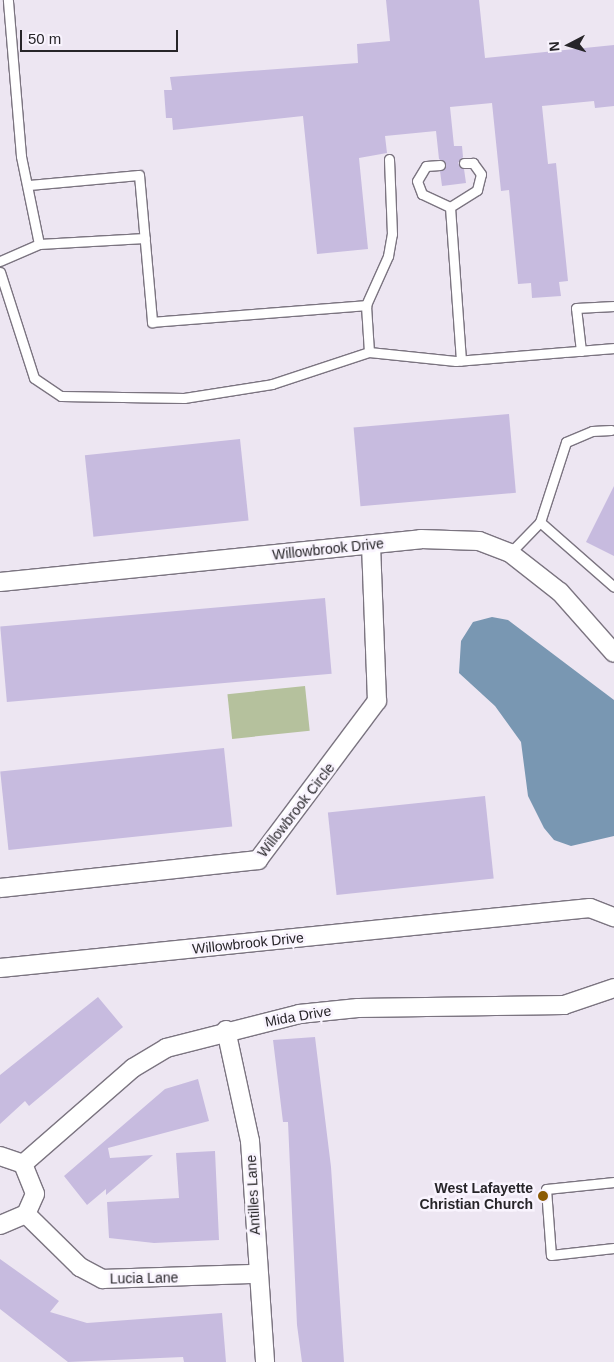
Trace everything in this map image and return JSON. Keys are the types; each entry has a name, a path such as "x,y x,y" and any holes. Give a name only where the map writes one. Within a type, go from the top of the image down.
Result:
{"street":[{"name":"Willowbrook Drive","path":"0,582 421,539 478,541 510,552 560,592 613,648"},
{"name":"Willowbrook Circle","path":"0,888 258,860 377,701 371,545"},
{"name":"Willowbrook Drive","path":"0,968 590,908 614,917"},
{"name":"Mida Drive","path":"23,1164 151,1055 226,1030 339,1009 564,1005 614,988"},
{"name":"Antilles Lane","path":"226,1030 249,1133 265,1362"},
{"path":"0,1156 23,1164 35,1188 26,1214 0,1225"},
{"name":"Lucia Lane","path":"26,1214 80,1267 103,1279 258,1274"}],"lane":[{"path":"8,0 21,156 29,185 39,244"},
{"path":"369,352 366,305 388,256 392,234 389,159"},
{"path":"450,207 477,190 481,174 473,162 464,162"},
{"path":"440,165 426,166 417,181 422,194 450,207"},
{"path":"29,185 139,175 152,322 366,305"},
{"path":"450,207 461,361"},
{"path":"0,261 39,244 145,238"},
{"path":"0,272 34,378 61,396 184,398 272,384 369,352 461,361 614,348"},
{"path":"581,351 576,308 614,306"},
{"path":"510,552 540,522 566,442 592,430 611,430"},
{"path":"540,522 614,587"},
{"path":"614,1182 546,1189 550,1255 614,1248"}],"green space":[{"path":"305,686 310,731 232,739 227,694"}],"water":[{"path":"492,617 508,620 614,700 614,836 571,846 554,840 544,828 528,796 521,742 495,706 459,673 461,641 473,622"}],"building":[{"path":"386,0 479,0 485,58 614,45 614,106 595,108 594,101 542,106 548,164 556,163 568,281 559,282 561,296 532,298 531,283 518,284 509,190 501,191 492,103 450,107 454,146 462,146 463,157 458,163 464,169 466,183 442,186 440,171 446,164 439,159 436,131 385,136 387,153 359,158 368,249 317,254 303,116 173,130 172,118 166,118 164,90 172,90 170,77 358,63 357,44 390,41"},
{"path":"509,414 516,493 360,506 354,428"},
{"path":"240,439 249,521 93,537 85,455"},
{"path":"614,486 614,556 586,542"},
{"path":"325,598 332,674 7,702 0,626"},
{"path":"224,748 232,827 8,850 0,772"},
{"path":"485,796 494,879 337,895 328,813"},
{"path":"98,997 123,1027 29,1106 25,1101 0,1124 0,1075"},
{"path":"315,1037 331,1167 344,1362 302,1362 297,1325 288,1122 283,1122 273,1040"},
{"path":"198,1079 209,1121 108,1148 110,1158 153,1155 106,1195 106,1189 87,1205 64,1176 165,1089"},
{"path":"215,1151 219,1240 154,1243 109,1238 107,1202 179,1198 176,1153"},
{"path":"0,1259 59,1301 50,1312 87,1323 222,1313 226,1362 184,1362 183,1357 68,1362 0,1309"}],"place":[{"name":"West Lafayette Christian Church","path":"543,1196"}]}
